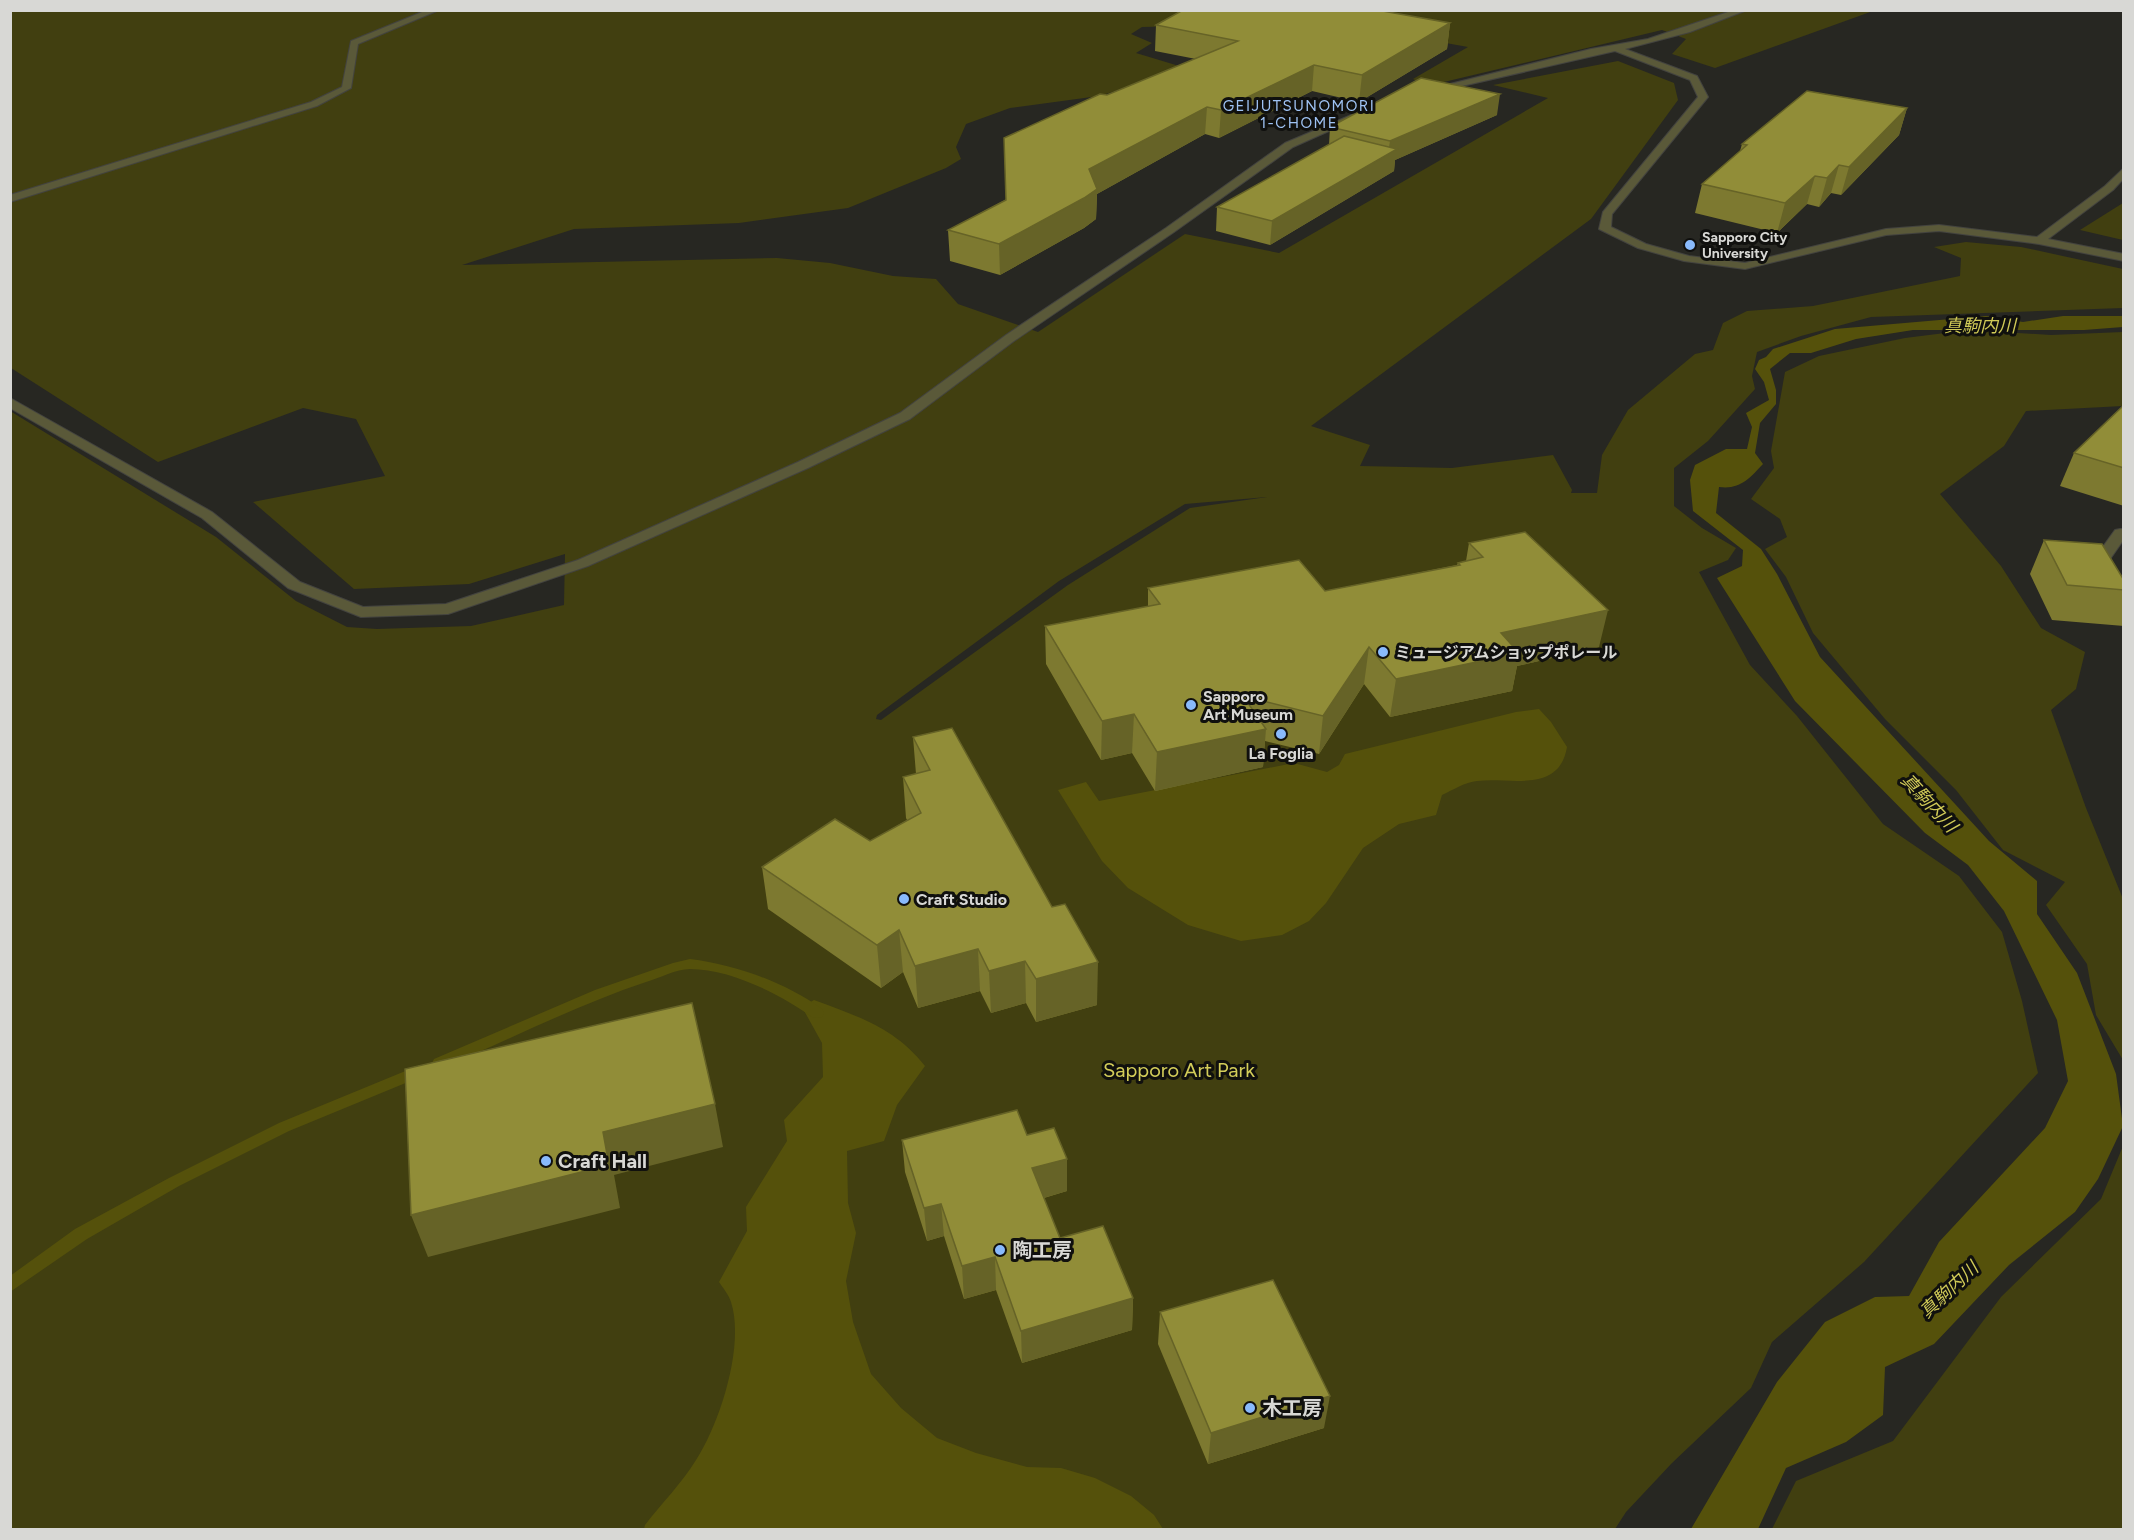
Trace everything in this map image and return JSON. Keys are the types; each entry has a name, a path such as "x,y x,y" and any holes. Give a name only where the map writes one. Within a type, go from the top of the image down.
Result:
{"street":[{"path":"10,199 314,104 346,88 354,43 435,10"},
{"path":"1417,94 1438,87 1580,55 1618,49 1715,22 1743,10"},
{"path":"1618,49 1694,78 1703,97 1607,214 1605,229 1642,246 1688,259 1745,266 1886,232 1909,229 1974,231 2124,258"},
{"path":"10,402 207,515 294,585 362,612 448,609 583,563 803,465 905,416 1010,338 1289,145 1376,109"},
{"path":"2039,241 2109,188 2124,171"},
{"path":"2124,534 2120,533 2100,562 2124,603"}],"green space":[{"name":"Sapporo Art Park","path":"11,11 1214,11 1183,26 1142,27 1131,34 1152,43 1136,53 1189,69 1099,96 1010,108 966,124 956,147 961,159 946,168 848,208 739,223 574,229 462,265 777,258 830,263 893,276 936,279 958,304 1038,332 1185,234 1279,253 1548,98 1493,85 1618,61 1674,83 1678,100 1591,219 1311,426 1370,445 1360,466 1452,468 1553,455 1572,490 1571,493 1597,493 1602,455 1628,410 1695,354 1713,350 1723,323 1747,311 1813,306 1960,276 1961,258 1934,247 1966,242 2021,247 2123,269 2123,308 1871,317 1801,336 1757,352 1752,376 1755,389 1708,441 1674,468 1674,506 1702,528 1736,548 1728,560 1699,572 1750,665 1797,716 1883,824 1959,876 2002,932 2022,1001 2038,1073 1864,1262 1772,1342 1751,1388 1672,1463 1626,1512 1615,1529 11,1529 10,411 216,537 296,601 347,627 377,629 471,626 564,605 565,554 469,584 354,589 253,502 385,476 356,419 303,408 158,462 11,368","holes":["1267,497 1190,508 1068,585 881,720 876,719 877,715 1059,581 1185,504"]},
{"path":"1269,11 1873,11 1715,68 1672,54 1686,39 1662,30 1427,86 1413,79 1468,47"},
{"path":"2123,203 2123,240 2080,230"},
{"path":"1969,330 2051,335 2123,332 2123,406 2026,411 2004,446 1940,494 2001,566 2041,628 2085,652 2076,689 2051,710 2086,808 2123,899 2123,1060 2096,1015 2087,964 2046,905 2065,882 2003,850 1956,790 1885,719 1813,633 1786,577 1765,549 1787,537 1780,519 1751,499 1774,468 1771,451 1785,372 1819,356 1905,338"},
{"path":"2123,1146 2123,1529 1772,1529 1796,1481 1893,1441 2001,1297 2101,1199"}],"water":[{"name":"真駒内川","path":"1986,316 2023,322 2063,316 2123,316 2123,327 2084,330 1999,330 1973,327 1951,330 1913,330 1856,339 1811,353 1790,353 1770,369 1776,390 1776,404 1760,423 1755,453 1763,464 1739,485 1719,487 1716,513 1761,549 1777,574 1820,657 1989,841 2037,881 2037,914 2077,973 2116,1074 2123,1126 2098,1179 2075,1212 2009,1265 1934,1344 1885,1367 1883,1415 1846,1442 1786,1468 1758,1529 1691,1529 1777,1382 1825,1322 1875,1297 1909,1296 1939,1242 2045,1128 2068,1081 2057,1020 2004,911 1968,865 1925,833 1795,701 1717,578 1742,566 1743,550 1693,511 1690,480 1695,465 1726,449 1747,449 1752,427 1746,413 1769,400 1764,382 1755,369 1759,360 1766,357 1773,349 1835,329"},
{"path":"1539,709 1551,722 1567,747 1562,762 1554,772 1532,780 1473,782 1442,795 1436,815 1399,824 1363,848 1326,903 1309,921 1282,935 1241,941 1188,925 1128,888 1102,861 1058,790 1086,782 1099,801 1294,763 1327,772 1339,765 1345,754 1516,712"},
{"path":"814,1000 861,1018 888,1032 925,1066 897,1105 884,1141 847,1151 848,1203 856,1233 846,1281 853,1322 871,1374 901,1408 937,1438 976,1453 1027,1467 1061,1468 1095,1478 1131,1496 1154,1515 1163,1529 644,1529 696,1460 714,1426 721,1405 728,1383 735,1340 730,1299 719,1282 747,1231 746,1207 787,1141 784,1120 823,1077 822,1043 802,1007"}],"building":[{"path":"1183,10 1377,10 1450,23 1362,75 1314,65 1221,110 1207,107 1089,169 1097,189 999,244 948,230 1006,200 1004,138 1100,94 1107,95 1238,41 1156,25"},
{"path":"1421,78 1500,94 1390,141 1330,127"},
{"path":"1807,91 1907,108 1849,167 1839,165 1827,178 1815,176 1785,203 1702,184 1747,145 1742,144"},
{"path":"1344,136 1397,149 1272,221 1217,207"},
{"path":"2124,405 2124,468 2074,453"},
{"path":"1525,532 1608,610 1501,633 1519,653 1396,679 1369,647 1323,716 1243,696 1266,729 1157,752 1134,714 1102,721 1045,626 1160,604 1148,588 1299,560 1325,591 1460,565 1458,563 1483,557 1469,543"},
{"path":"2044,540 2102,544 2122,577 2124,575 2124,590 2067,585"},
{"name":"Craft Studio","path":"952,728 1052,907 1065,904 1098,962 1036,979 1025,961 989,971 978,949 915,966 899,930 877,945 762,867 835,819 870,841 921,813 903,777 930,770 913,737"},
{"name":"Craft Hall","path":"692,1003 715,1104 603,1132 609,1165 411,1215 405,1069"},
{"name":"陶工房","path":"1017,1110 1027,1135 1054,1128 1067,1159 1032,1168 1060,1238 1103,1226 1133,1298 1021,1331 995,1257 962,1266 941,1204 924,1208 902,1140"},
{"name":"木工房","path":"1273,1280 1330,1396 1211,1433 1160,1312"}],"waterway":[{"path":"439,1063 600,993 686,964 739,974 791,996 817,1013"},
{"path":"10,1285 81,1234 174,1182 284,1127 420,1071"}],"place":[{"name":"Sapporo City University","path":"1690,245"},
{"name":"ミュージアムショップポレール","path":"1383,652"},
{"name":"Sapporo Art Museum","path":"1191,705"},
{"name":"La Foglia","path":"1281,734"},
{"name":"Craft Studio","path":"904,899"},
{"name":"Craft Hall","path":"546,1161"},
{"name":"陶工房","path":"1000,1250"},
{"name":"木工房","path":"1250,1408"}],"district":[{"name":"GEIJUTSUNOMORI 1-CHOME","path":"1299,114"}]}
